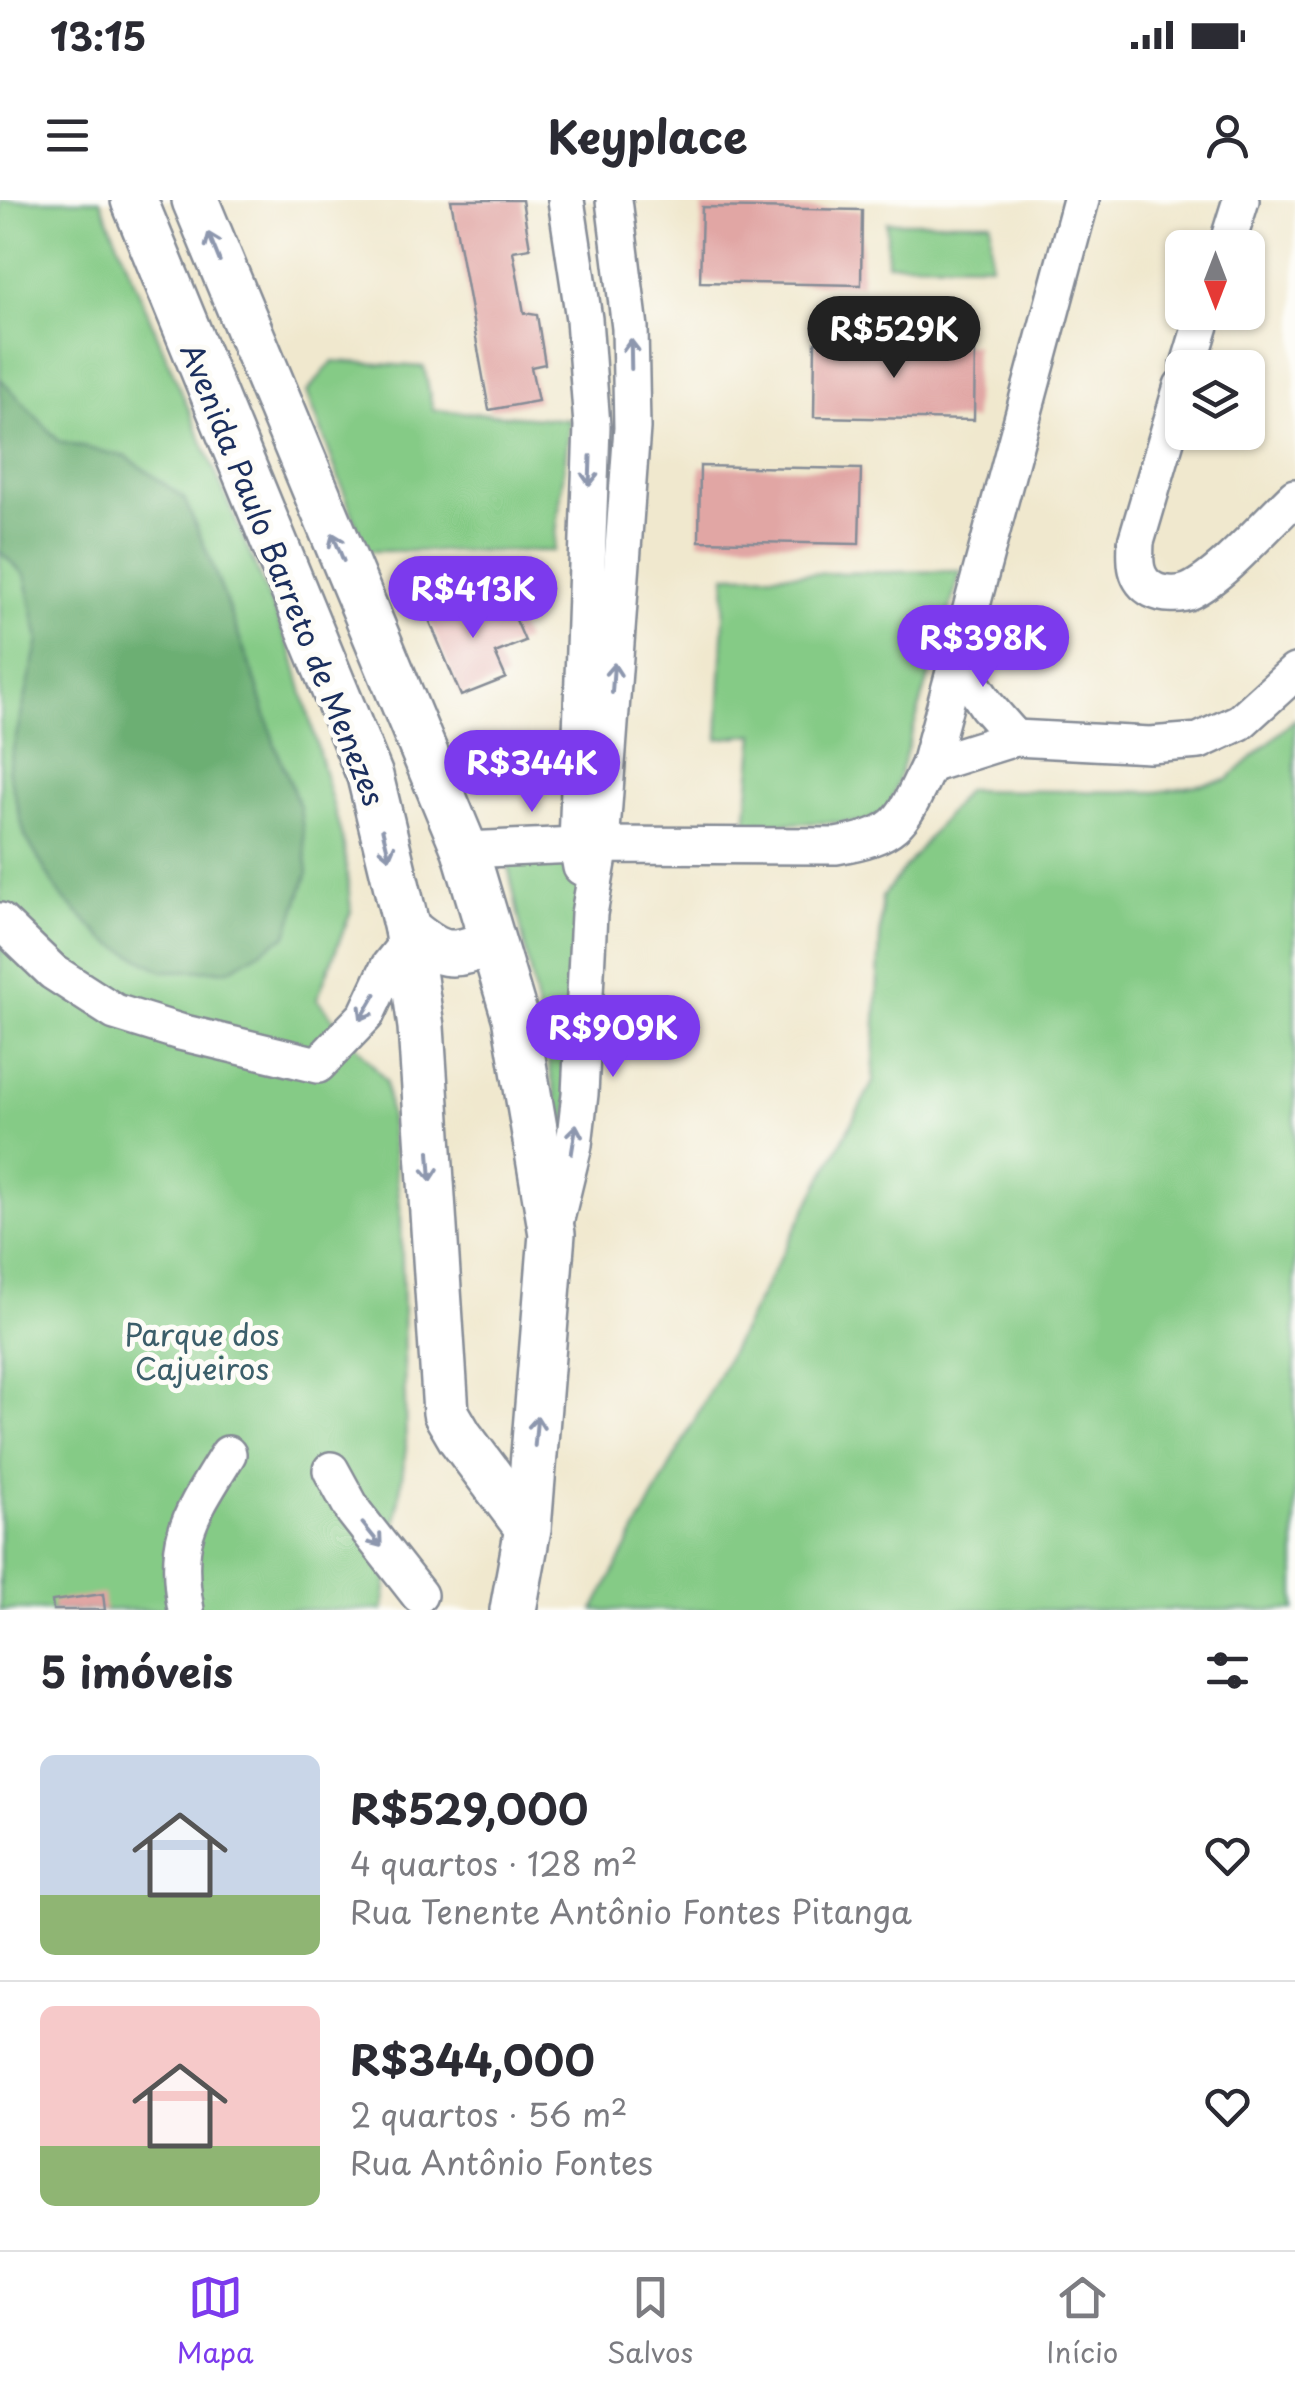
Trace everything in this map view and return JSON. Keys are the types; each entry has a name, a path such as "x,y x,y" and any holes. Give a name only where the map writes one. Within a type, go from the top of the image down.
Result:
{"main road":[{"name":"Avenida Paulo Barreto de Menezes","path":"134,200 370,776 407,936 421,1027 446,1414 528,1528"},
{"name":"Avenida Paulo Barreto de Menezes","path":"195,200 465,850 515,1017 552,1234 520,1606"},
{"path":"407,936 450,955 471,951 492,940"}],"street":[{"path":"552,1234 574,1144 580,1094 589,914 592,426 584,319 566,200"},
{"path":"589,845 632,428 630,328 614,200"},
{"path":"465,850 589,845 836,846 867,841 888,832 904,816 929,764 1081,200"},
{"path":"1232,230 1241,200"},
{"path":"1165,444 1136,542 1135,562 1140,580 1155,592 1189,592 1211,577 1295,497"},
{"path":"956,660 987,706 1015,738"},
{"path":"929,764 1015,738 1150,745 1199,741 1240,722 1295,672"},
{"path":"0,920 54,972 115,1012 318,1065 366,1015 388,966 407,936"},
{"path":"186,1610 179,1572 184,1533 228,1454"},
{"path":"331,1470 354,1512 419,1595"}],"green space":[{"name":"Parque dos Cajueiros","path":"0,200 100,200 292,653 344,846 351,911 317,999 386,1081 401,1215 406,1449 383,1610 0,1610"},
{"path":"887,222 991,222 991,264 887,263"},
{"path":"333,361 424,367 433,410 570,420 554,551 366,551 307,392"},
{"path":"0,378 60,442 127,457 184,498 210,559 300,807 308,872 287,935 229,970 163,971 105,940 59,894 25,836 8,770 39,640 25,575 0,552"},
{"path":"961,571 889,809 865,822 746,824 755,734 718,739 726,575"},
{"path":"1295,719 1295,1610 594,1610 873,1082 882,897 966,790 1157,792 1227,780"},
{"path":"507,860 584,863 566,1147"}],"building":[{"path":"451,200 522,200 530,248 513,251 524,313 537,315 545,364 531,367 538,401 489,410"},
{"path":"702,207 862,210 861,285 700,282"},
{"path":"815,342 975,345 974,420 814,417"},
{"path":"700,466 861,469 859,544 699,541"},
{"path":"472,591 484,619 511,608 525,641 495,653 506,678 461,696 425,610"},
{"path":"103,1594 105,1610 53,1610 52,1601"}]}
